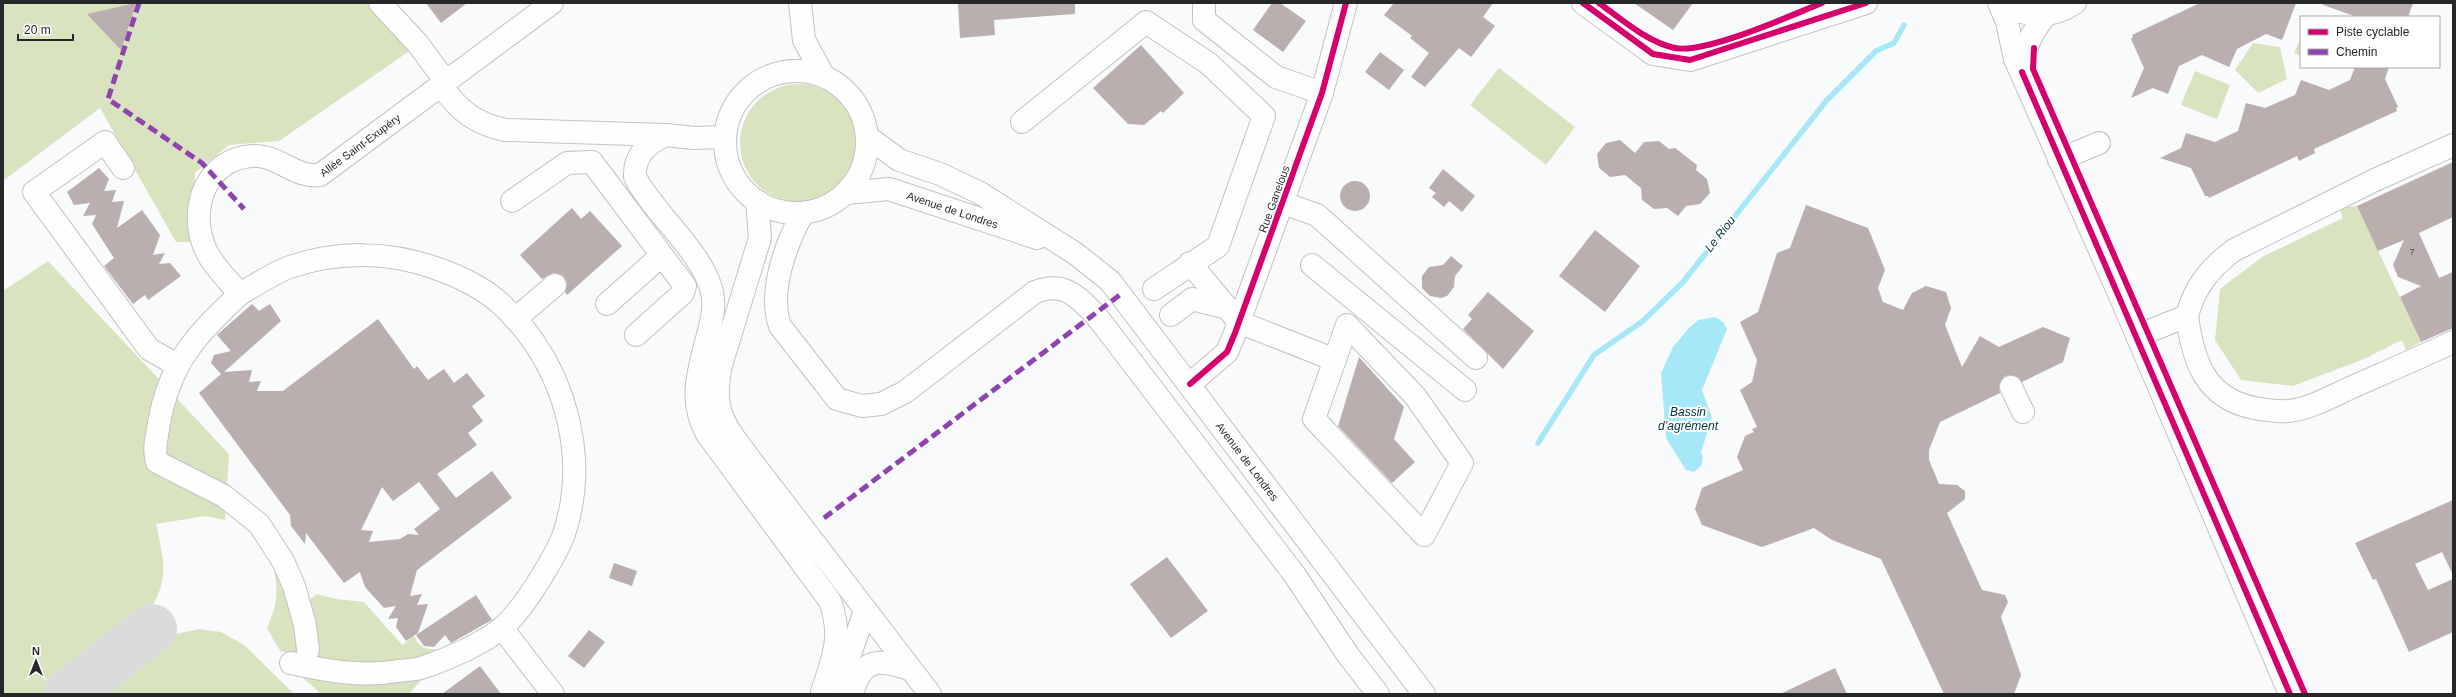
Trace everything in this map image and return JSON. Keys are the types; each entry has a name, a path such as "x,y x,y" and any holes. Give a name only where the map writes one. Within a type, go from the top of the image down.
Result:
{"street":[{"path":"380,3 418,44 461,110 489,126 505,130 666,135 694,138 724,137"},
{"name":"Allée Saint-Exupéry","path":"240,294 212,261 202,243 198,207 208,181 220,167 238,159 251,156 265,157 278,160 302,174 320,175 552,3"},
{"path":"800,3 804,40 823,75"},
{"path":"1204,3 1204,20 1276,77 1322,93"},
{"name":"Rue Ganelous","path":"1190,384 1227,352 1234,321 1283,203 1322,93 1346,3"},
{"path":"1583,3 1652,54 1690,60 1866,3"},
{"path":"2000,3 2019,13 2032,15 2048,14 2066,9 2075,3"},
{"path":"2000,3 2007,22 2015,59 2137,336 2290,694"},
{"path":"2022,72 2026,46 2036,26 2048,14"},
{"path":"1022,122 1146,22 1208,63 1264,116 1218,246 1190,263 1154,289"},
{"path":"779,72 804,40"},
{"path":"802,70 823,75 842,87 857,103 866,123 868,137 865,165 856,183 842,198 823,208 803,213 784,212 765,207 747,195 734,178 726,158 724,137 730,115 741,96 758,81 779,72 802,70"},
{"path":"594,132 592,162 685,286 683,293 636,335"},
{"path":"666,135 656,139 642,151 637,158 635,177 702,268 712,291 714,312 695,392 700,420 707,434 826,594 835,615 844,646"},
{"name":"Avenue de Londres","path":"868,137 899,160 940,174 980,193 1057,244 1076,254 1110,281 1190,384 1424,694"},
{"path":"123,168 105,142 34,192 149,349 177,365"},
{"path":"2059,160 2099,143"},
{"path":"2453,145 2375,180 2234,250 2214,265 2202,280 2191,300 2187,316 2195,356 2207,380 2219,394 2230,401 2267,411 2288,411 2313,405 2453,342"},
{"path":"512,201 567,163 592,162"},
{"name":"Avenue de Londres","path":"846,193 889,189 1017,233 1057,244"},
{"path":"757,201 760,238 721,365 717,386 718,410 736,439 865,611 930,694"},
{"path":"1283,203 1317,216 1476,358"},
{"path":"803,213 787,245 777,287 776,315 780,326 837,399 862,406 881,404 904,392 1035,292 1046,288 1065,289 1075,295 1095,314 1294,574 1348,655 1378,694"},
{"path":"290,663 344,674 376,674 422,668 464,651 502,628 530,596 563,535 570,507 574,466 571,436 562,397 550,368 533,339 506,308 482,291 447,272 419,262 379,255 321,258 288,267 240,294 207,325 177,365 163,402 154,452 157,462 224,496 259,524 283,561 294,586 305,625 308,650"},
{"path":"608,304 661,256"},
{"path":"1190,263 1234,321"},
{"path":"1312,265 1465,390"},
{"path":"515,319 555,285"},
{"path":"1171,315 1192,299 1234,321 1333,366"},
{"path":"1359,338 1370,312"},
{"path":"2137,336 2187,316"},
{"path":"1347,325 1415,396 1462,463 1424,535 1314,419 1333,366 1347,325"},
{"path":"2011,387 2023,412"},
{"path":"835,691 844,646 865,611"},
{"path":"502,628 552,694"},
{"path":"835,691 856,682 861,672 874,663 890,663 910,669"}],"green space":[{"path":"3,3 394,3 424,41 279,141 229,145 195,173 194,242 176,242 100,108 3,181"},
{"path":"2300,39 2300,56 2294,53"},
{"path":"2253,43 2280,47 2287,79 2258,93 2235,70"},
{"path":"1499,68 1575,127 1546,165 1470,105"},
{"path":"2195,71 2230,85 2217,119 2181,105"},
{"path":"799,84 810,85 822,89 841,101 853,120 857,132 857,154 853,166 841,185 822,197 810,201 799,202 788,201 776,197 757,185 745,166 741,154 740,143 741,132 745,120 757,101 776,89 788,85"},
{"path":"2357,206 2421,342 2406,350 2402,340 2364,359 2293,386 2241,380 2215,340 2220,289 2262,257 2343,218 2339,208"},
{"path":"48,261 229,454 225,520 205,516 156,524 163,559 163,579 156,600 149,612 42,694 3,694 3,291"},
{"path":"274,567 288,595 301,655 280,651 267,628 276,598"},
{"path":"317,594 336,599 364,602 402,645 414,636 422,647 435,649 438,652 415,660 380,665 317,660 313,628 307,602"},
{"path":"199,629 221,632 244,645 294,694 90,694 167,636"},
{"path":"301,676 363,685 423,678 409,694 321,694"}],"water":[{"name":"Bassin d’agrément","path":"1715,317 1723,322 1727,329 1702,390 1712,418 1701,452 1703,458 1701,466 1694,472 1686,470 1666,438 1661,373 1673,347 1689,328 1698,320"}],"building":[{"path":"136,3 121,50 87,14"},
{"path":"426,3 467,3 441,23"},
{"path":"958,3 1075,3 1075,14 994,20 995,35 960,38"},
{"path":"1272,3 1280,3 1306,21 1283,52 1253,30"},
{"path":"1394,3 1493,3 1483,17 1495,26 1471,57 1459,48 1425,87 1411,77 1429,53 1410,38 1412,36 1384,15"},
{"path":"1634,3 1693,3 1673,30"},
{"path":"2200,3 2296,3 2282,40 2266,34 2237,49 2229,67 2202,55 2179,66 2168,94 2153,88 2131,98 2144,68 2131,39 2133,37 2132,35"},
{"path":"2324,3 2413,3 2408,16 2354,16 2323,5"},
{"path":"1141,45 1184,93 1163,113 1161,111 1144,125 1128,124 1093,88"},
{"path":"1380,52 1404,70 1389,90 1365,72"},
{"path":"2355,68 2389,68 2385,79 2398,107 2396,108 2397,111 2314,149 2315,153 2299,161 2297,156 2209,198 2208,196 2205,196 2191,168 2160,158 2181,148 2186,133 2215,142 2238,131 2246,103 2265,108 2295,95 2301,80 2329,90 2350,80"},
{"path":"1620,140 1635,153 1644,142 1659,141 1669,149 1675,148 1697,165 1696,170 1707,179 1710,193 1700,204 1686,206 1678,216 1667,208 1654,209 1642,200 1641,188 1625,175 1610,177 1599,168 1597,154 1606,143"},
{"path":"2453,162 2453,217 2419,233 2439,278 2453,272 2453,328 2421,342 2400,297 2421,286 2398,277 2393,265 2404,240 2378,251 2357,206"},
{"path":"99,168 109,179 104,191 116,190 112,202 124,201 117,228 142,210 160,235 153,255 165,253 159,264 170,263 181,276 148,300 145,295 133,304 104,266 114,258 92,224 96,215 83,216 90,203 74,205 67,192"},
{"path":"1443,169 1475,196 1462,212 1449,201 1444,207 1432,197 1436,193 1429,188"},
{"path":"1355,181 1366,185 1370,196 1366,207 1355,211 1344,207 1340,196 1344,185"},
{"path":"1806,205 1868,228 1885,270 1878,288 1883,302 1903,310 1912,293 1926,286 1946,292 1951,308 1945,325 1962,367 1980,336 1999,347 2043,327 2070,338 2063,362 2022,382 2012,375 2005,376 1999,386 2000,393 1940,422 1929,450 1929,460 1939,484 1957,485 1965,491 1965,499 1947,513 1982,590 2005,595 2008,602 2001,617 2021,675 2014,694 1944,694 1881,559 1832,540 1814,528 1762,547 1702,525 1695,509 1702,488 1743,470 1737,457 1745,436 1754,432 1752,429 1757,427 1740,390 1752,382 1757,360 1740,322 1758,312 1777,253 1790,248"},
{"path":"572,208 581,219 590,211 622,246 567,295 565,292 567,283 564,277 553,273 542,279 520,255"},
{"path":"1595,230 1640,266 1605,312 1559,276"},
{"path":"1451,256 1463,266 1455,276 1454,287 1447,296 1441,298 1430,296 1422,288 1422,276 1429,267 1443,265"},
{"path":"1488,292 1534,331 1503,369 1463,329 1472,319 1468,315"},
{"path":"252,304 259,311 270,304 281,321 224,372 252,370 249,382 261,381 257,391 283,391 378,319 414,369 417,366 428,380 444,369 454,383 467,373 485,396 472,406 483,421 468,433 477,445 437,474 456,498 492,471 512,498 417,570 410,596 422,594 417,605 428,604 418,633 406,641 396,627 398,618 388,619 396,606 384,608 365,587 360,572 344,583 306,533 305,544 291,526 290,515 199,393 221,374 211,363 214,355 231,351 217,335","holes":["419,482 440,509 414,529 419,535 408,534 400,539 369,542 373,531 361,530 382,487 393,501"]},
{"path":"1359,357 1404,407 1394,439 1415,462 1392,483 1338,426"},
{"path":"2453,500 2453,575 2442,552 2415,564 2428,590 2453,579 2453,632 2409,652 2376,579 2373,580 2355,543"},
{"path":"1167,557 1208,611 1171,638 1130,584"},
{"path":"614,563 637,571 632,586 609,578"},
{"path":"476,595 492,620 451,643 445,635 434,647 424,646 416,635"},
{"path":"589,630 605,642 584,668 568,656"},
{"path":"480,666 501,694 442,694"},
{"path":"1835,668 1847,694 1780,694"}],"waterway":[{"name":"Le Riou","path":"1538,443 1594,355 1643,321 1683,282 1827,100 1876,51 1894,43 1904,25"}],"taxiway":[{"path":"68,694 152,629"}],"marked path":[{"path":"139,3 108,99 202,163 244,209"},
{"path":"824,518 1121,294"}],"cycle path":[{"path":"1190,384 1227,352 1235,333 1322,93 1346,3"},
{"path":"1583,3 1653,54 1690,60 1866,3"},
{"path":"1599,3 1654,41 1675,48 1689,48 1726,40 1769,25 1822,3"},
{"path":"2034,48 2033,69 2305,694"},
{"path":"2022,72 2290,694"}]}
